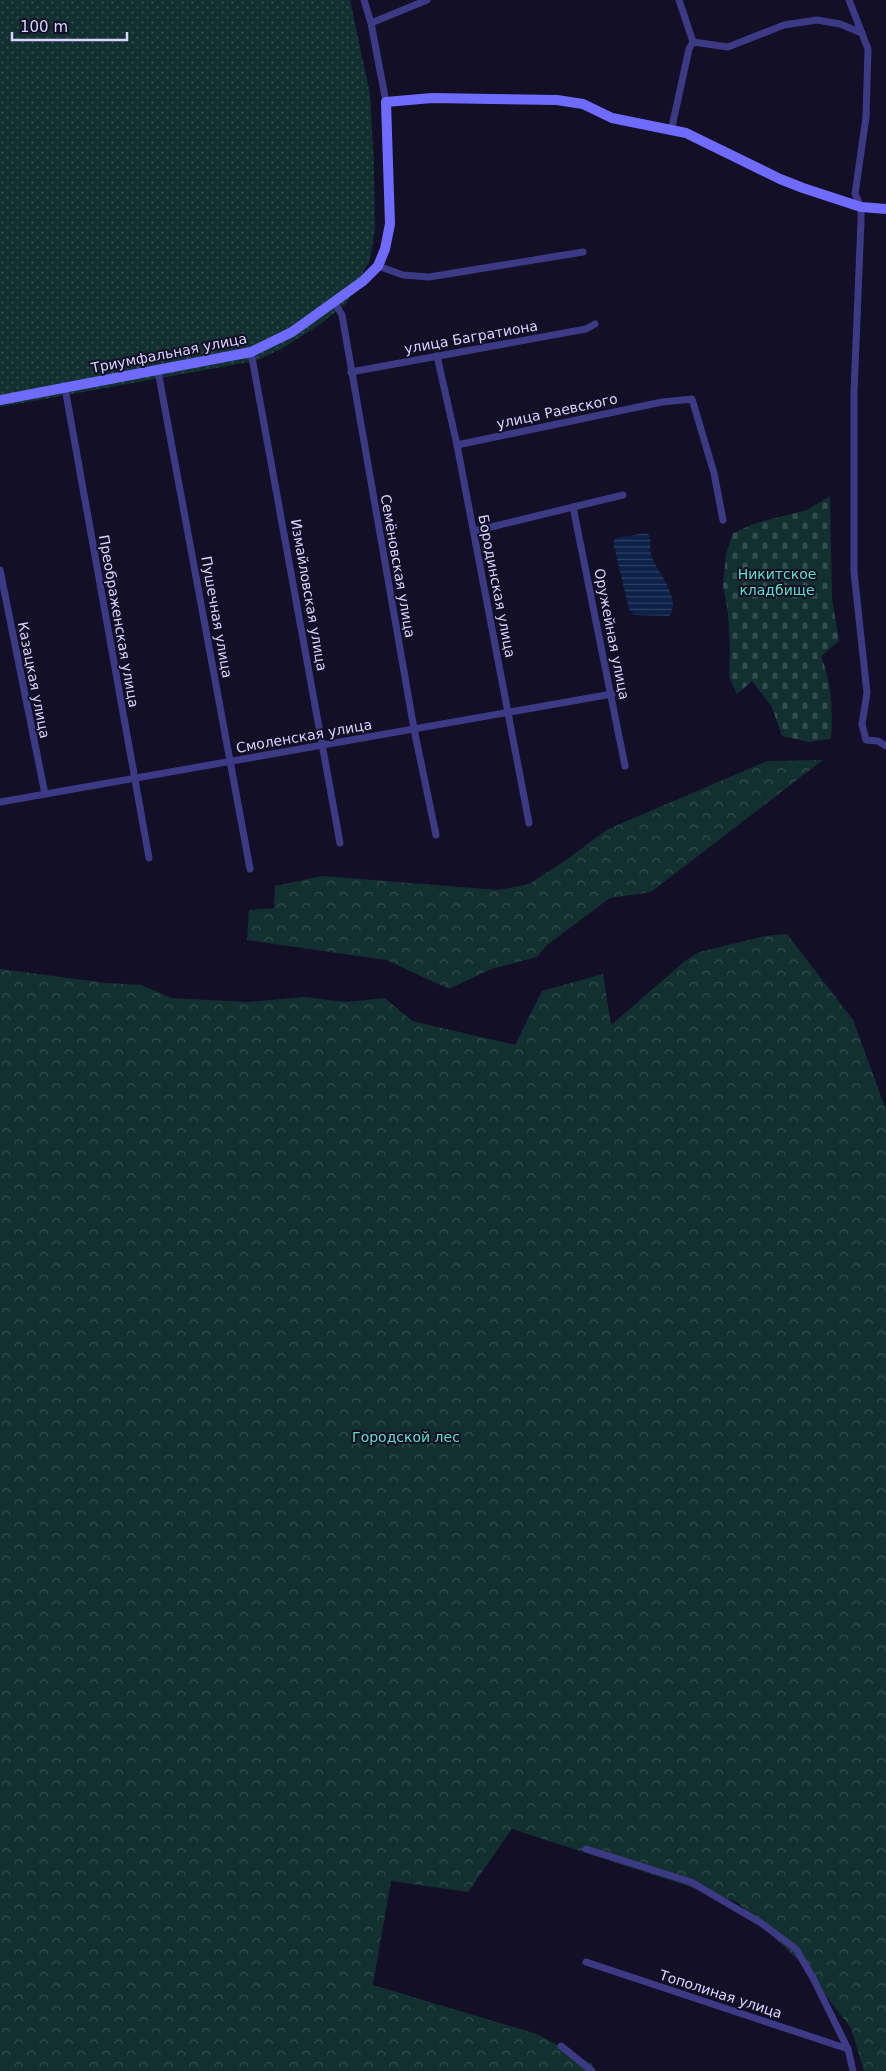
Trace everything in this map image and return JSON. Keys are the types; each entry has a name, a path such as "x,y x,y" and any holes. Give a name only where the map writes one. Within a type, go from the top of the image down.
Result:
{"street":[{"name":"Триумфальная улица","path":"0,400 252,352 292,332 363,281 378,266 385,249 390,224 386,102 371,23 364,0"},
{"path":"371,23 427,0"},
{"path":"672,130 689,49 693,42 679,0"},
{"path":"849,0 868,48 866,107 855,194 861,207 854,392 854,572 867,692 862,724 866,740 878,741 886,746"},
{"path":"693,42 728,47 784,25 817,20 840,24 862,33"},
{"path":"386,102 432,98 557,100 584,104 612,118 686,133 780,179 861,207 886,209"},
{"path":"378,266 403,275 429,277 583,252"},
{"name":"Семёновская улица","path":"334,302 342,315 414,729 436,835"},
{"name":"улица Багратиона","path":"351,372 586,329 595,324"},
{"name":"Измайловская улица","path":"252,352 324,745 340,843"},
{"name":"Бородинская улица","path":"437,356 474,531 529,823"},
{"name":"Пушечная улица","path":"158,371 250,869"},
{"name":"Преображенская улица","path":"65,388 149,858"},
{"name":"улица Раевского","path":"457,445 662,402 692,399 714,473 723,520"},
{"path":"474,531 623,495"},
{"name":"Оружейная улица","path":"574,507 625,766"},
{"name":"Казацкая улица","path":"0,570 45,794"},
{"name":"Смоленская улица","path":"0,802 612,694"},
{"path":"586,1849 690,1882 761,1923 796,1949 813,1978 848,2049 853,2071"},
{"name":"Тополиная улица","path":"586,1962 848,2049"},
{"path":"561,2046 592,2071"}],"green space":[{"path":"0,0 350,0 370,94 375,229 370,260 346,304 316,327 281,349 255,361 0,407"},
{"name":"Никитское кладбище","path":"830,496 832,599 839,641 821,656 825,666 831,697 831,739 809,742 782,736 772,707 752,681 737,694 729,677 728,613 723,585 726,554 733,533 756,523 807,510"},
{"path":"823,760 651,892 610,898 547,945 537,957 491,969 449,989 386,960 247,940 249,910 274,908 275,886 322,876 499,890 529,884 608,829 767,761"},
{"name":"Городской лес","path":"787,934 853,1020 886,1110 886,2071 864,2071 851,2028 799,1961 737,1902 512,1829 468,1892 391,1881 373,1985 537,2034 592,2064 594,2071 0,2071 0,969 107,983 141,985 172,998 248,1002 304,997 346,1002 385,998 412,1021 515,1045 542,991 603,974 611,1025 685,961 699,952 765,936"}],"water":[{"path":"646,533 650,536 652,557 671,594 673,602 669,616 634,615 629,609 613,542 616,538"}]}
